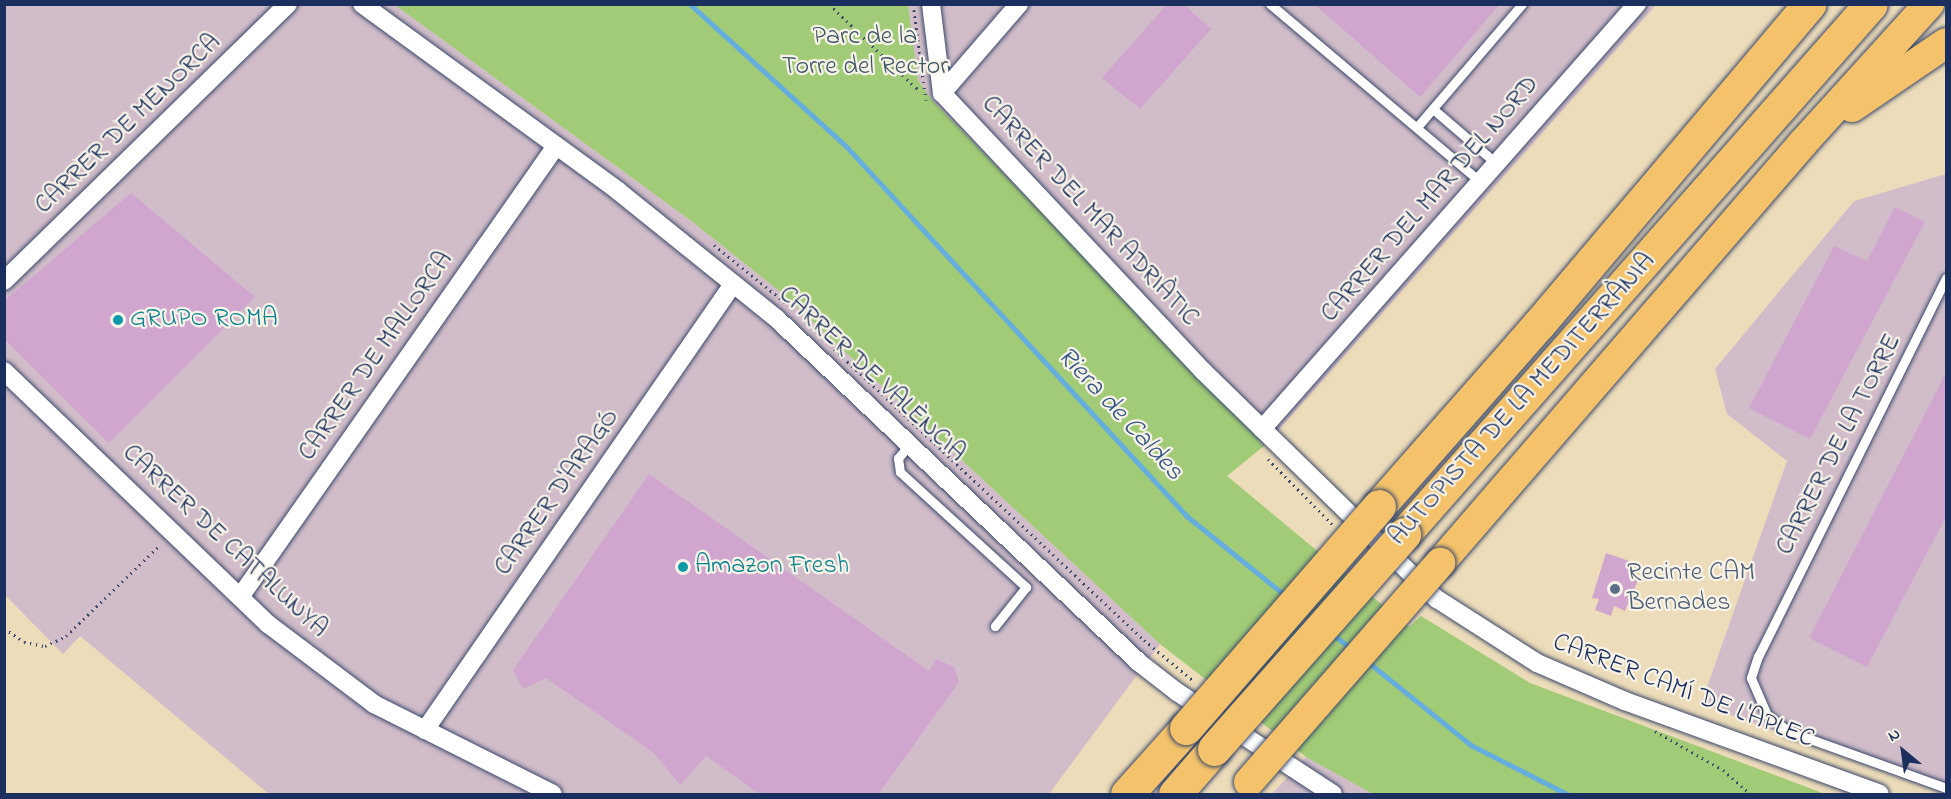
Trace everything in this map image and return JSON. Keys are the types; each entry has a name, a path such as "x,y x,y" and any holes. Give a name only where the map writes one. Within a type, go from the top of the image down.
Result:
{"highway":[{"path":"1770,49 1802,4"},
{"name":"AUTOPISTA DE LA MEDITERRÀNIA","path":"1127,795 1539,324 1809,4"},
{"name":"AUTOPISTA DE LA MEDITERRÀNIA","path":"1175,795 1871,4"},
{"path":"1244,788 1803,143 1929,4"},
{"path":"1803,143 1947,43"}],"street":[{"name":"CARRER DE MENORCA","path":"4,281 288,4"},
{"name":"CARRER DE VALÈNCIA","path":"362,4 556,146 777,320 1137,661 1177,692 1333,795"},
{"name":"CARRER DEL MAR ADRIÀTIC","path":"931,4 942,93 1262,429"},
{"path":"942,93 1019,4"},
{"name":"CARRER DEL MAR DEL NORD","path":"1262,429 1637,4"},
{"name":"CARRER DE MALLORCA","path":"240,597 556,146"},
{"name":"CARRER D'ARAGÓ","path":"425,730 733,284"},
{"name":"CARRER DE CATALUNYA","path":"4,371 268,624 364,697 553,795"},
{"name":"CARRER CAMÍ DE L'APLEC","path":"1262,429 1437,599 1537,663 1625,700 1880,795"}],"lane":[{"path":"1270,4 1481,182"},
{"path":"1417,127 1522,4"},
{"path":"1432,109 1497,164"},
{"name":"CARRER DE LA TORRE","path":"1947,278 1758,656 1751,678 1757,697 1767,715 1788,730 1947,789"},
{"path":"909,445 898,458 900,472 1026,587 994,626"}],"path":[{"path":"829,4 916,88 942,93"},
{"path":"4,628 24,642 45,646 66,636 173,532"},
{"path":"1646,725 1723,770 1750,795"}],"shaded area":[{"path":"4,5 395,5 690,220 782,293 1160,644 1049,794 269,794 80,636 63,654 5,595"},
{"path":"908,5 1656,5 1264,446 1238,414 932,100 918,80"},
{"path":"1946,174 1946,794 1701,704 1787,461 1727,414 1715,369 1854,201"},
{"path":"1306,757 1373,794 1272,794"}],"green space":[{"name":"Parc de la Torre del Rector","path":"395,5 908,5 918,80 932,100 1238,414 1264,446 1227,476 1409,627 1421,616 1530,683 1825,794 1373,794 1306,757 1160,644 782,293 690,220"}],"building":[{"path":"1167,4 1183,4 1211,29 1140,109 1102,78"},
{"path":"1314,4 1500,4 1420,97"},
{"name":"GRUPO ROMA","path":"131,193 255,297 109,443 4,339 4,301"},
{"path":"1895,207 1925,222 1810,439 1749,408 1834,246 1867,261"},
{"path":"1947,371 1947,515 1867,667 1809,638"},
{"name":"Amazon Fresh","path":"649,474 929,671 936,659 954,667 959,682 878,795 761,795 706,756 680,785 654,753 546,678 523,689 513,670"},
{"name":"Recinte CAM Bernades","path":"1606,553 1635,563 1638,580 1625,611 1614,606 1611,616 1595,610 1599,599 1592,598"}],"waterway":[{"name":"Riera de Caldes","path":"690,4 847,147 1187,516 1285,595"},
{"name":"Riera de Caldes","path":"1331,633 1351,648"},
{"name":"Riera de Caldes","path":"1367,661 1471,745 1567,794"}],"place":[{"name":"GRUPO ROMA","path":"118,320"},
{"name":"Amazon Fresh","path":"683,567"},
{"name":"Recinte CAM Bernades","path":"1615,589"}]}
